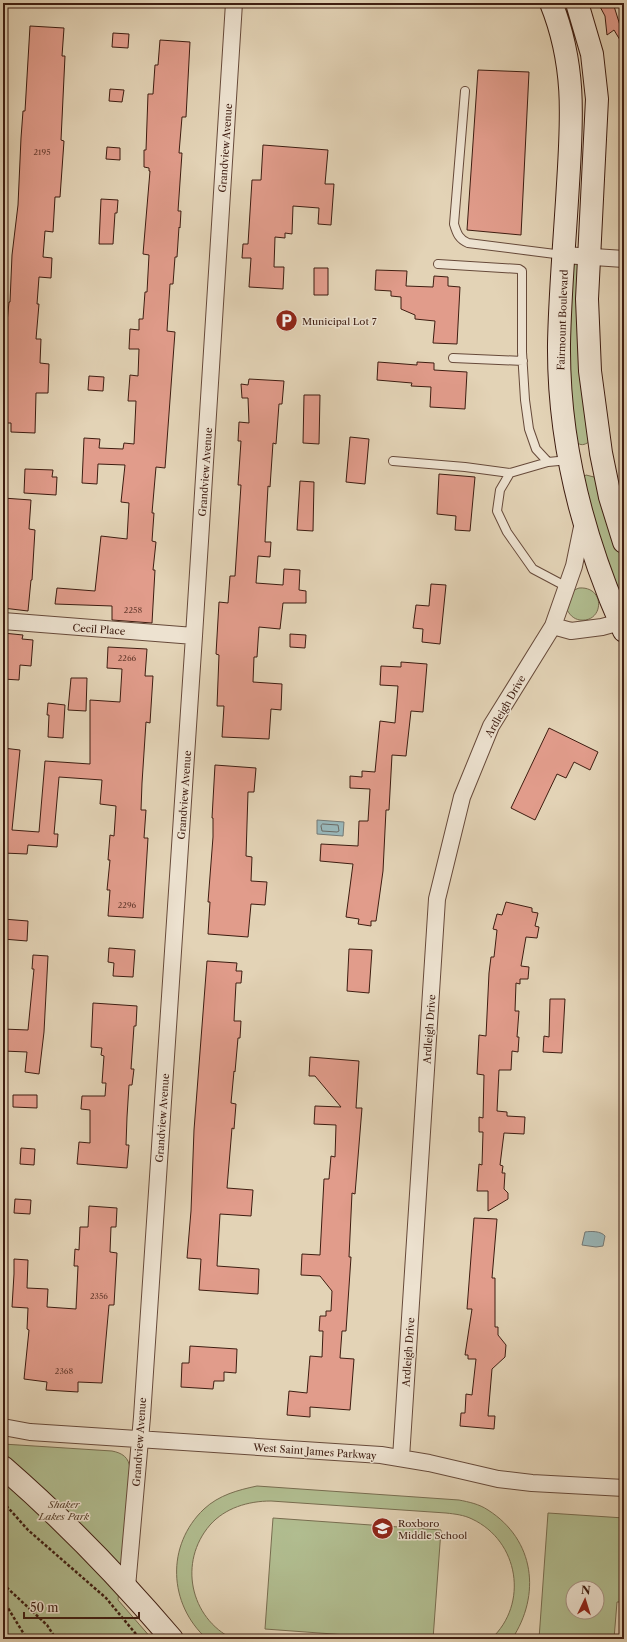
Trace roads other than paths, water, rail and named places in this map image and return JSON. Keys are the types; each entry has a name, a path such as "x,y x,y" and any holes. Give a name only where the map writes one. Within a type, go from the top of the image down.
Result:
{"main road":[{"name":"Fairmount Boulevard","path":"551,3 564,44 571,96 571,128 560,321 559,368 562,408 570,460 584,520 607,591 623,625"},
{"path":"577,3 592,54 597,98 587,299 588,347 593,403 601,453 610,497 624,542"},
{"path":"570,460 601,453"},
{"path":"3,1467 67,1525 127,1587 172,1639"}],"street":[{"name":"Grandview Avenue","path":"127,1587 140,1440 194,636 234,3"},
{"path":"564,255 624,259"},
{"name":"Ardleigh Drive","path":"402,1458 437,899 462,797 491,726 553,626 567,587 578,549 584,520"},
{"name":"Cecil Place","path":"3,621 194,636"},
{"path":"553,626 571,631 623,625"},
{"name":"West Saint James Parkway","path":"3,1427 30,1432 382,1455 498,1479 532,1483 624,1488"}],"lane":[{"path":"465,91 454,224 457,234 461,240 468,243 564,255"},
{"path":"438,264 519,269 522,271 523,361 529,429 536,449 548,462"},
{"path":"453,358 523,361"},
{"path":"393,461 510,473 548,462 570,460"},
{"path":"510,473 500,490 497,511 507,532 533,569 567,587"}],"water":[{"path":"317,820 344,822 343,836 317,834"},
{"path":"585,1232 596,1232 603,1234 605,1236 603,1246 596,1247 582,1245"}],"place":[{"name":"Municipal Lot 7","path":"286,321"},
{"name":"Roxboro Middle School","path":"383,1529"}],"park label":[{"name":"Shaker Lakes Park","path":"64,1510"}]}
